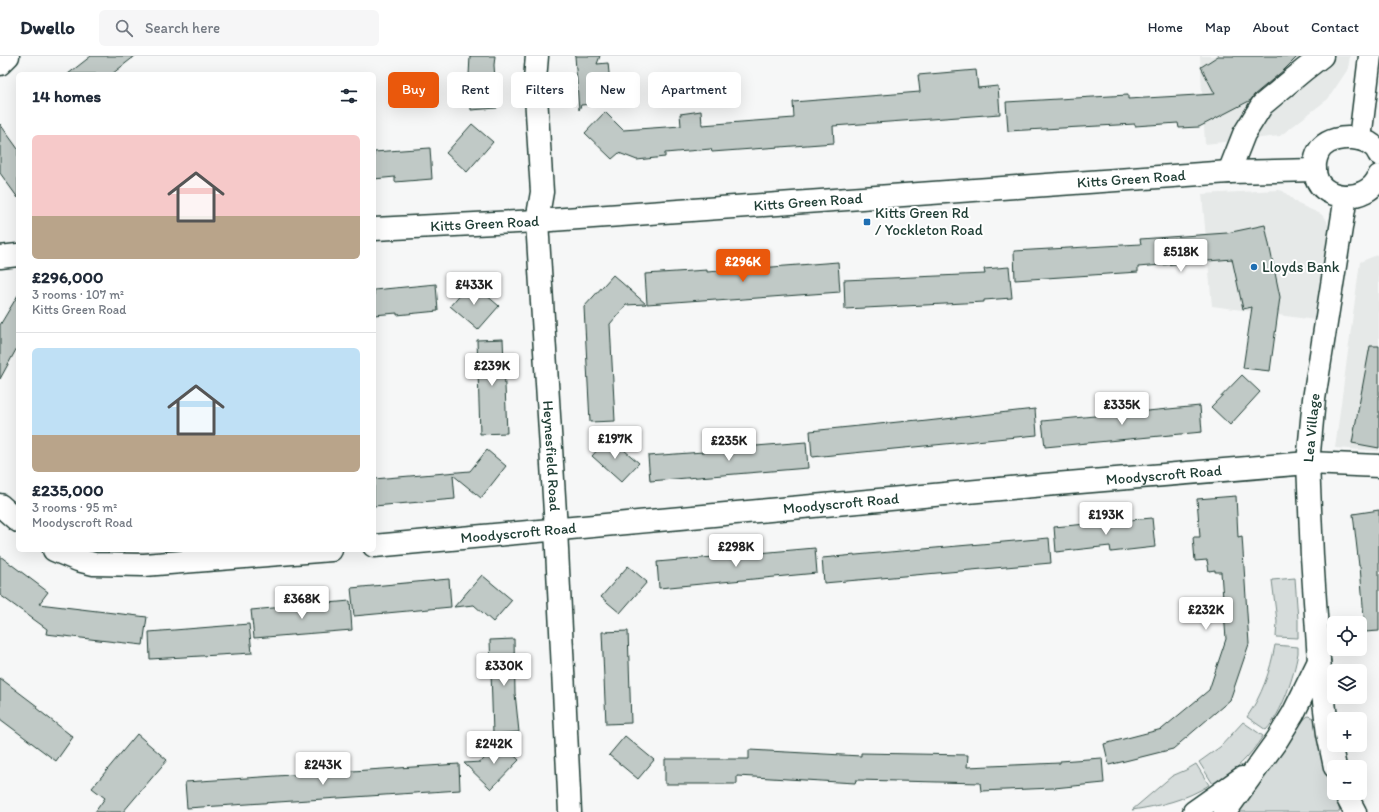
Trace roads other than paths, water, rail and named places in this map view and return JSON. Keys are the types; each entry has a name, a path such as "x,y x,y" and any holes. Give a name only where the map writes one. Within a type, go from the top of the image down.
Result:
{"street":[{"path":"0,64 8,56"},
{"name":"Heynesfield Road","path":"537,56 535,80 542,192 537,220 556,529 570,812"},
{"path":"1229,172 1244,134 1262,105 1322,56"},
{"path":"1360,139 1370,56"},
{"path":"1379,154 1375,147 1369,142 1360,139 1340,139 1330,142 1322,147 1316,159 1315,170 1316,176 1325,190 1333,195 1346,196 1360,194 1372,187 1379,176"},
{"name":"Kitts Green Road","path":"376,230 1229,172 1315,170"},
{"name":"Lea Village","path":"1333,760 1319,661 1308,463 1314,399 1346,196"},
{"path":"0,257 16,255"},
{"name":"Moodyscroft Road","path":"376,546 1051,484 1308,463 1379,466"},
{"path":"0,505 16,519"},
{"path":"59,552 78,560 94,564 144,565 306,552"},
{"name":"Lea Village","path":"1225,812 1259,767 1277,740 1293,714 1319,661"},
{"name":"Lea Village","path":"1194,812 1259,767"},
{"path":"1341,800 1345,812"},
{"path":"1349,800 1355,812"}],"place":[{"name":"Kitts Green Rd / Yockleton Road","path":"867,222"},
{"name":"Lloyds Bank","path":"1254,267"}]}
